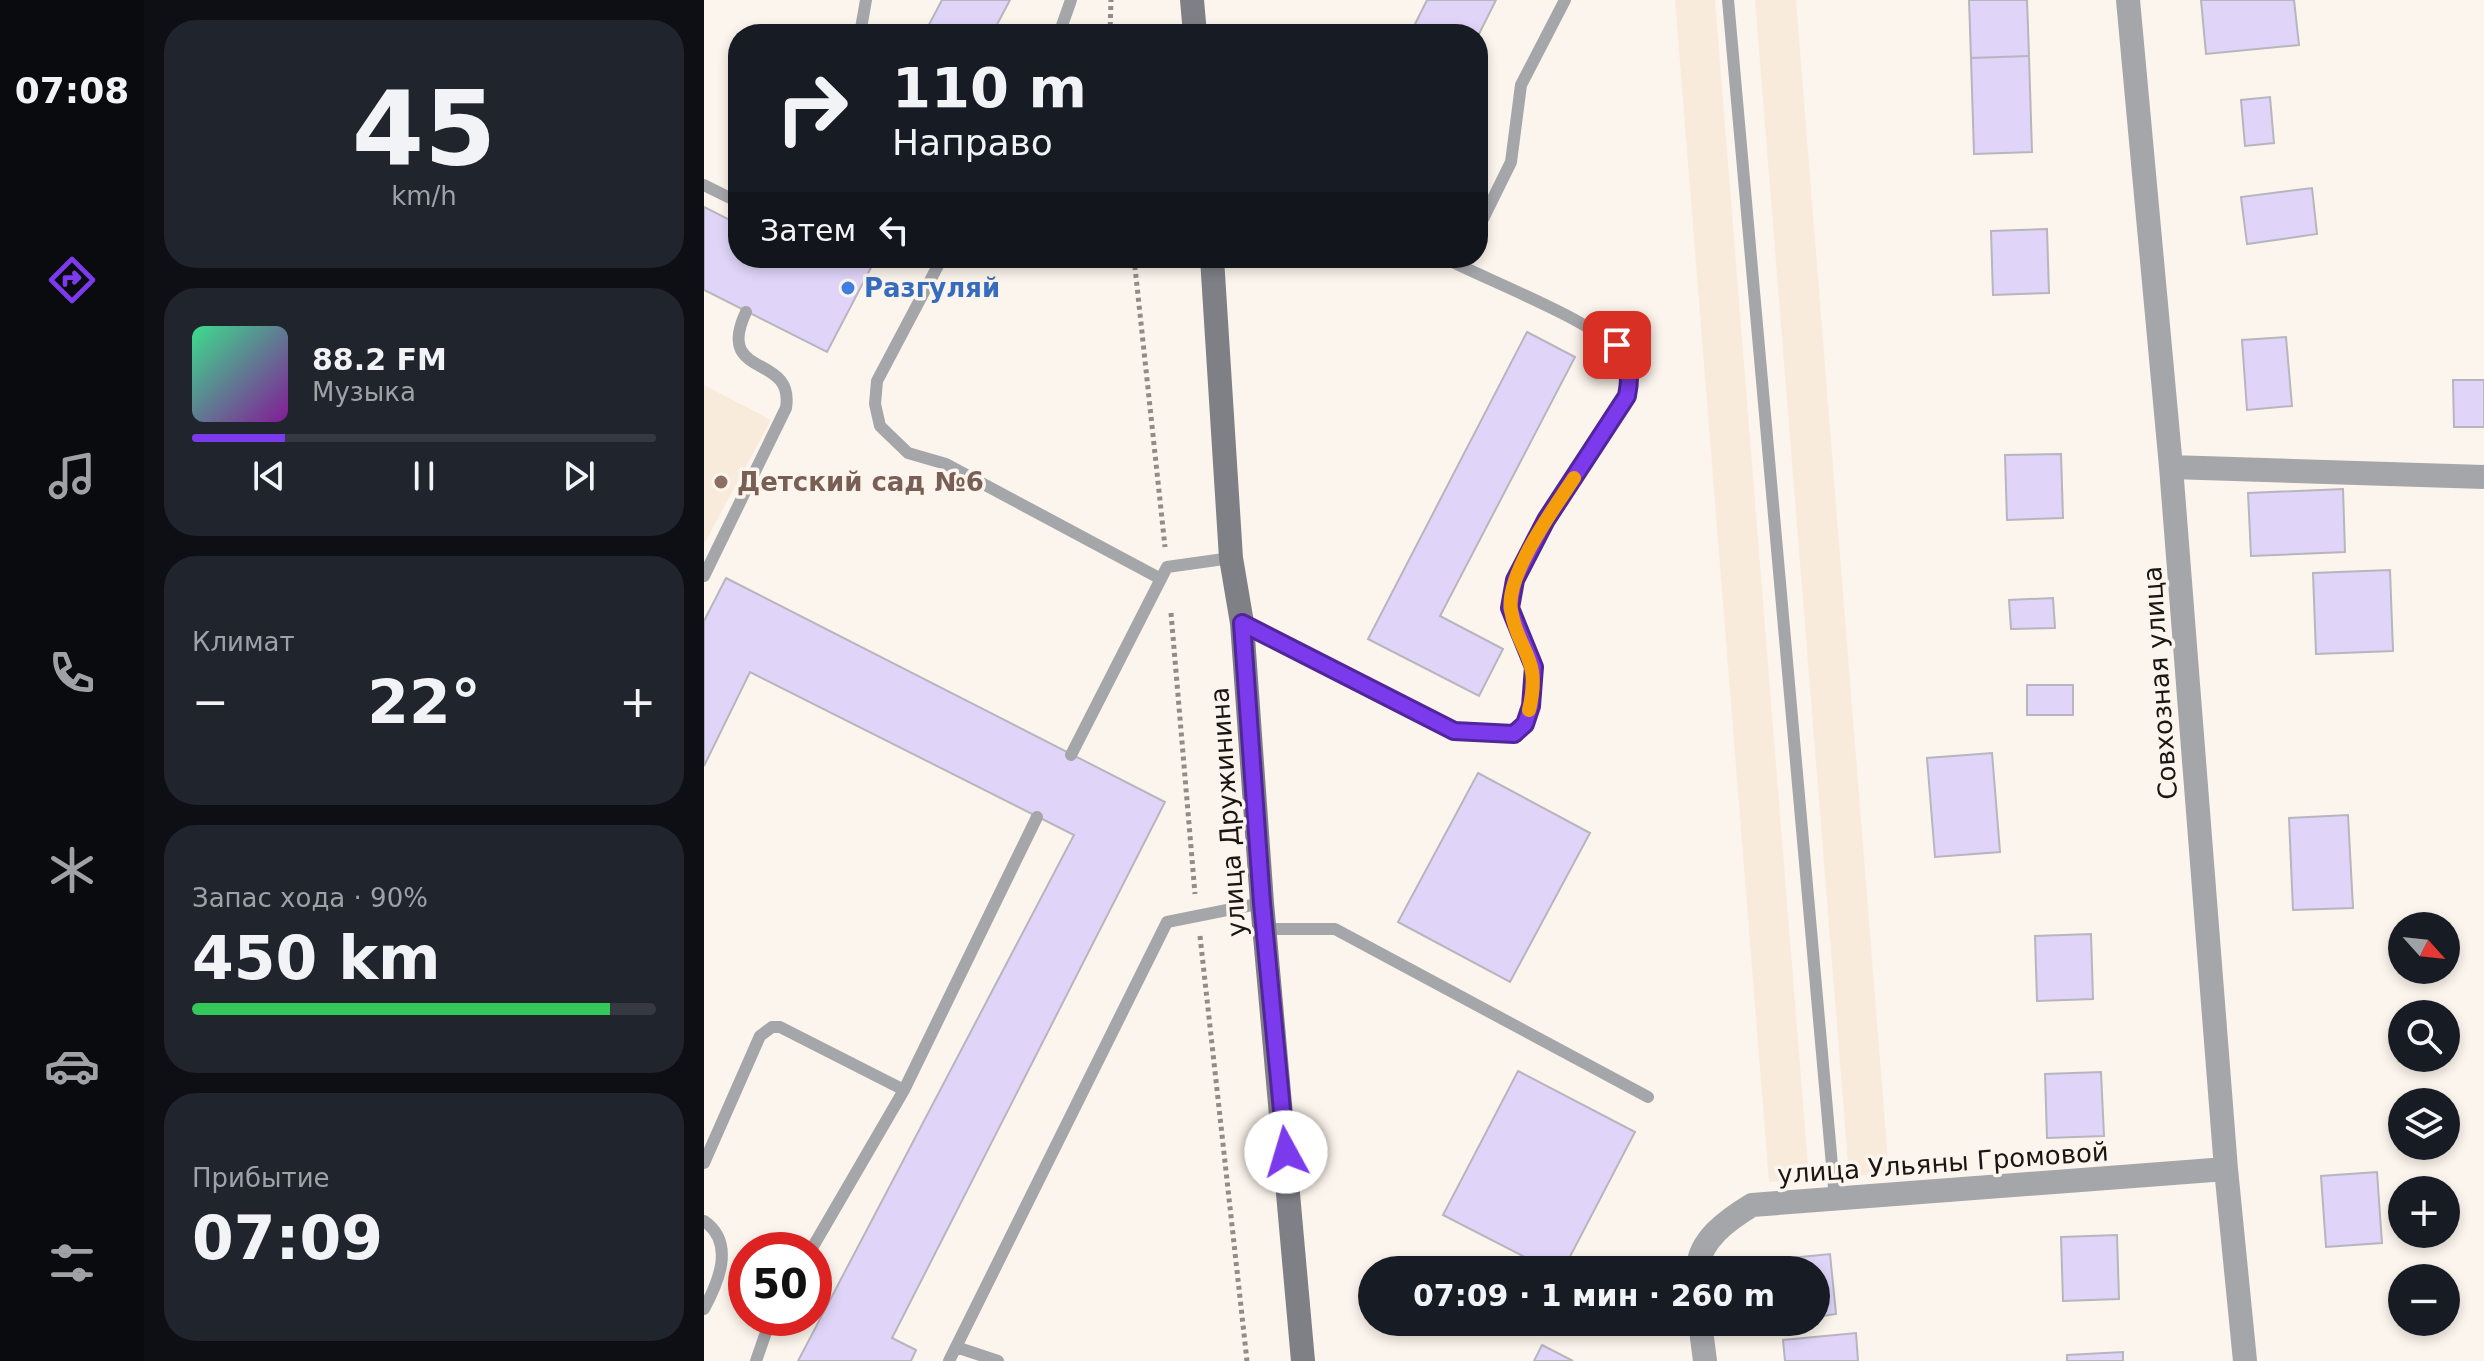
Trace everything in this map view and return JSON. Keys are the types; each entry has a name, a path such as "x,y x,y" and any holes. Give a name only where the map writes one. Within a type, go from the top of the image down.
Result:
{"main road":[{"path":"1192,0 1194,24"},
{"name":"улица Дружинина","path":"1213,268 1231,558 1242,623 1264,929 1303,1361"}],"street":[{"name":"Совхозная улица","path":"2128,0 2171,467 2226,1169 2245,1361"},
{"path":"2171,467 2484,477"},
{"name":"улица Ульяны Громовой","path":"1703,1256 1709,1240 1730,1218 1752,1205 2226,1169"},
{"path":"1702,1336 1705,1361"}],"lane":[{"path":"862,24 866,0"},
{"path":"1063,24 1071,0"},
{"path":"1488,209 1511,162 1521,85 1565,0"},
{"path":"1728,0 1835,1199"},
{"path":"704,185 728,197"},
{"path":"937,268 877,381 875,404 880,426 908,453 946,464 1164,573 1231,558"},
{"path":"1242,623 1454,731 1514,734 1525,724 1534,667 1510,608 1515,580 1546,520 1627,396 1631,376 1627,359 1600,333 1474,268"},
{"path":"704,576 786,408 788,397 776,374 753,363 738,349 737,338 746,312"},
{"path":"1071,755 1164,573"},
{"path":"821,1232 904,1090 1037,817"},
{"path":"949,1361 1167,922 1197,913 1262,903"},
{"path":"1264,929 1335,929 1648,1097"},
{"path":"704,1163 760,1036 772,1027 780,1027 904,1090"},
{"path":"704,1221 722,1245 722,1265 704,1309"},
{"path":"756,1361 765,1336"},
{"path":"956,1347 998,1361"}],"path":[{"path":"1110,24 1111,0"},
{"path":"1135,268 1197,913 1247,1361"}],"shaded area":[{"path":"1675,0 1715,0 1809,1178 1769,1182"},
{"path":"1755,0 1796,0 1889,1173 1849,1176"},
{"name":"Детский сад №6","path":"704,385 771,420 704,544"}],"building":[{"path":"942,0 1010,0 997,24 929,24"},
{"path":"1427,0 1496,0 1484,24 1415,24"},
{"path":"1969,0 2027,0 2029,56 1971,58"},
{"path":"2201,0 2294,0 2299,45 2206,54"},
{"path":"2029,56 2032,152 1974,154 1971,58"},
{"path":"2270,97 2274,143 2245,146 2241,100"},
{"path":"2312,188 2317,234 2247,244 2241,197"},
{"path":"704,207 728,219 728,268 871,268 827,352 704,290"},
{"path":"2047,229 2049,293 1993,295 1991,231"},
{"path":"1527,332 1575,357 1440,616 1503,649 1479,696 1368,639"},
{"path":"2286,337 2292,406 2247,410 2242,340"},
{"path":"2453,380 2484,380 2484,427 2454,427"},
{"path":"2061,454 2063,518 2007,520 2005,455"},
{"path":"2343,489 2345,552 2251,556 2248,493"},
{"path":"2390,570 2393,651 2316,654 2313,573"},
{"path":"726,578 1165,802 892,1338 916,1350 911,1361 798,1361 811,1336 832,1336 832,1296 1074,835 750,672 704,766 704,621"},
{"path":"2053,598 2055,628 2011,629 2009,600"},
{"path":"2027,685 2073,685 2073,715 2027,715"},
{"path":"1992,753 2000,852 1935,857 1927,758"},
{"path":"1478,773 1590,833 1510,982 1398,922"},
{"path":"2348,815 2353,908 2293,910 2289,818"},
{"path":"2091,934 2093,999 2037,1001 2035,936"},
{"path":"1518,1071 1635,1132 1570,1256 1523,1256 1443,1215"},
{"path":"2101,1072 2104,1136 2047,1138 2045,1074"},
{"path":"2377,1172 2382,1243 2326,1247 2321,1176"},
{"path":"2117,1235 2119,1299 2063,1301 2061,1237"},
{"path":"1830,1254 1836,1314 1830,1315 1830,1256 1810,1256"},
{"path":"1856,1333 1858,1361 1785,1361 1783,1340"},
{"path":"1542,1345 1573,1361 1534,1361"},
{"path":"2123,1352 2123,1361 2067,1361 2067,1355"}],"slow traffic":[{"path":"1529,710 1534,667 1510,608 1515,580 1546,520 1574,478"}],"place":[{"name":"Разгуляй","path":"848,288"},
{"name":"Детский сад №6","path":"721,482"}],"route":[{"path":"1286,1152 1262,903 1242,623 1454,731 1514,734 1525,724 1531,706 1534,667 1510,608 1515,580 1546,520 1627,396 1631,376 1627,359 1617,345"}]}
